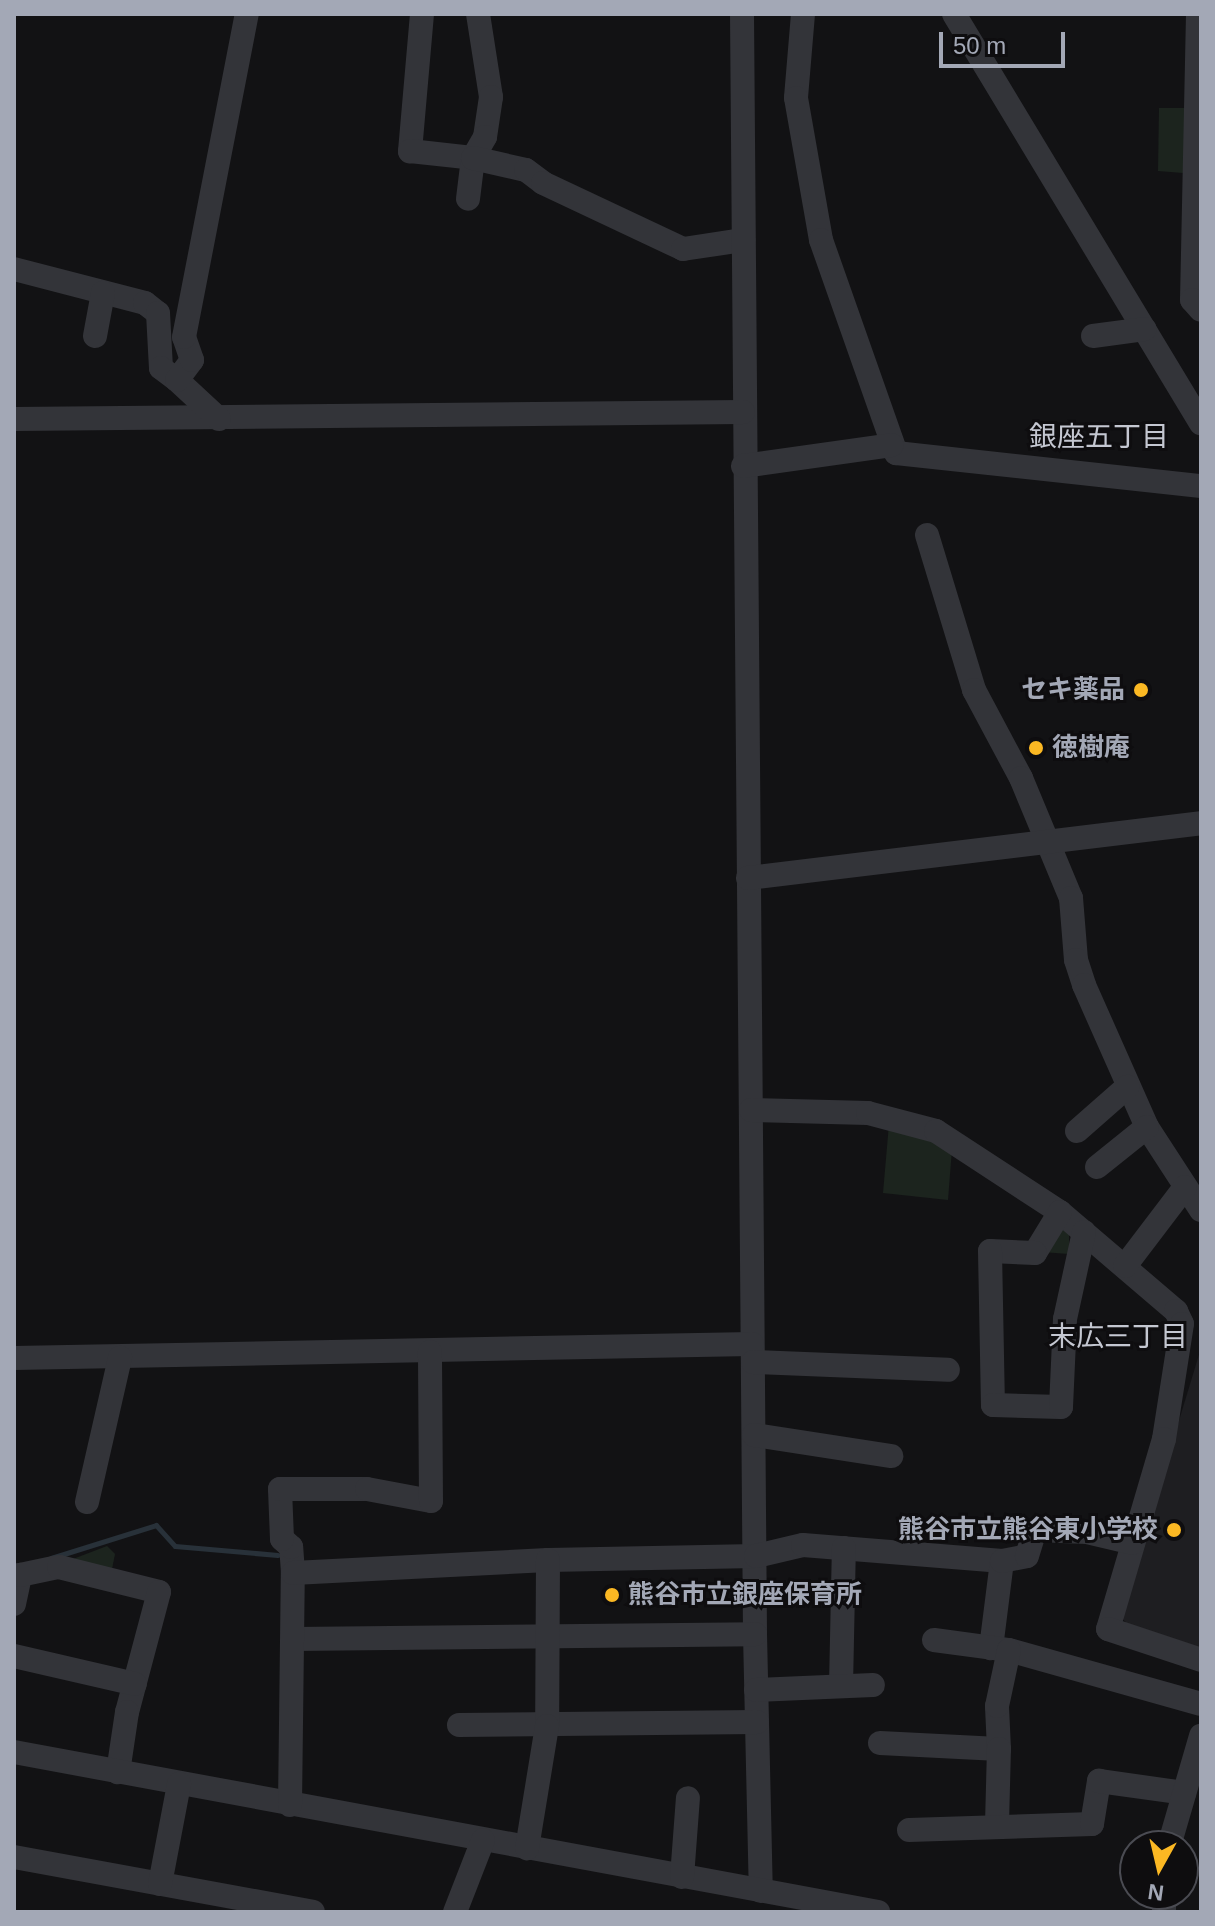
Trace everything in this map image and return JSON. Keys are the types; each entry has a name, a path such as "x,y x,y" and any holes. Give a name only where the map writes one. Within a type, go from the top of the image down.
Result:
{"street":[{"path":"177,380 192,360 184,337 247,14"},
{"path":"422,14 410,151 473,158 526,170 683,249 743,240"},
{"path":"468,199 473,158 485,137 491,97 478,14"},
{"path":"742,14 743,466 755,1634 761,1891"},
{"path":"803,14 796,98 821,240 892,445 904,455 1082,469 1201,486"},
{"path":"954,14 1201,423"},
{"path":"1198,14 1192,300 1201,310"},
{"path":"14,269 145,303 158,313 161,368 219,419"},
{"path":"95,336 103,293"},
{"path":"1093,336 1145,329"},
{"path":"14,419 743,412"},
{"path":"743,466 892,445"},
{"path":"927,535 974,690 1049,843 1071,898 1076,960 1127,1087 1147,1127 1201,1210"},
{"path":"748,878 1201,823"},
{"path":"1077,1131 1127,1087"},
{"path":"751,1110 868,1113 936,1131 1060,1212 1176,1311 1182,1324 1164,1439 1108,1629 1201,1660"},
{"path":"1097,1167 1147,1127"},
{"path":"1125,1266 1185,1187"},
{"path":"1060,1212 1035,1253 990,1251 993,1405 1061,1407 1065,1319 1084,1232"},
{"path":"290,1805 293,1573 291,1547 282,1539 280,1489 367,1489 431,1501 430,1352"},
{"path":"14,1358 430,1352 753,1353 948,1370"},
{"path":"87,1502 120,1358"},
{"path":"754,1435 891,1456"},
{"path":"293,1573 548,1560 756,1556 803,1545 1002,1561 1027,1556 1035,1530 1056,1528 1133,1543"},
{"path":"841,1686 844,1548"},
{"path":"527,1848 547,1726 548,1560"},
{"path":"997,1824 1002,1561"},
{"path":"14,1604 20,1575 59,1567 159,1592 135,1684 118,1772"},
{"path":"294,1639 755,1634"},
{"path":"934,1640 1000,1649 1201,1704"},
{"path":"14,1656 135,1684"},
{"path":"756,1690 873,1685"},
{"path":"459,1725 757,1722"},
{"path":"880,1743 999,1749"},
{"path":"14,1752 878,1912"},
{"path":"1174,1830 1199,1753"},
{"path":"909,1830 997,1824 1092,1824 1099,1781 1184,1793"},
{"path":"160,1884 179,1784"},
{"path":"682,1877 688,1798"},
{"path":"455,1912 483,1840"},
{"path":"14,1857 313,1912"}],"shaded area":[{"path":"1159,108 1187,108 1183,173 1158,171"},
{"path":"889,1124 952,1149 948,1200 883,1193"},
{"path":"1057,1226 1069,1234 1069,1254 1042,1252"},
{"name":"熊谷市立熊谷東小学校","path":"1201,1348 1201,1648 1126,1623 1120,1615"},
{"path":"107,1546 115,1554 112,1569 73,1559"}],"waterway":[{"path":"51,1558 156,1525 175,1546 278,1555"}],"place":[{"name":"セキ薬品","path":"1141,690"},
{"name":"徳樹庵","path":"1036,748"},
{"name":"熊谷市立熊谷東小学校","path":"1174,1530"},
{"name":"熊谷市立銀座保育所","path":"612,1595"}],"district":[{"name":"銀座五丁目","path":"1099,437"},
{"name":"末広三丁目","path":"1118,1337"}]}
